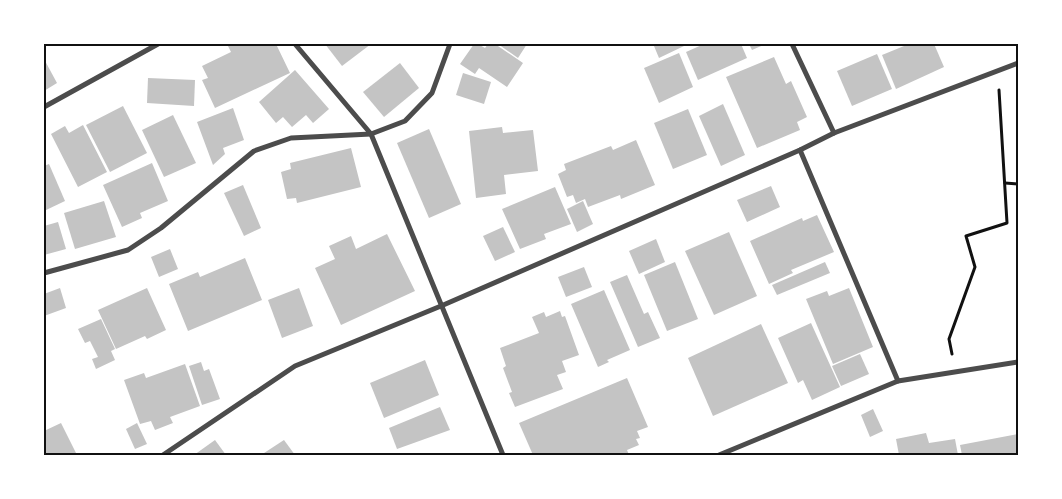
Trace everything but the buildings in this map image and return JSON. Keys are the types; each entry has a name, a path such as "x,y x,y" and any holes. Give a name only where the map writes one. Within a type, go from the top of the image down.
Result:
{"street":[{"path":"44,107 158,44"},
{"path":"296,44 372,134 503,455"},
{"path":"44,273 128,250 161,228 254,151 291,138 372,134 405,121 432,94 450,44"},
{"path":"792,44 834,133"},
{"path":"163,455 295,366 441,306 800,150 834,133 1018,63"},
{"path":"800,150 898,381"},
{"path":"719,455 898,381 1018,362"}],"path":[{"path":"955,372 949,339 976,267 966,236 1007,223 998,71"},
{"path":"1005,183 1018,184"}]}
